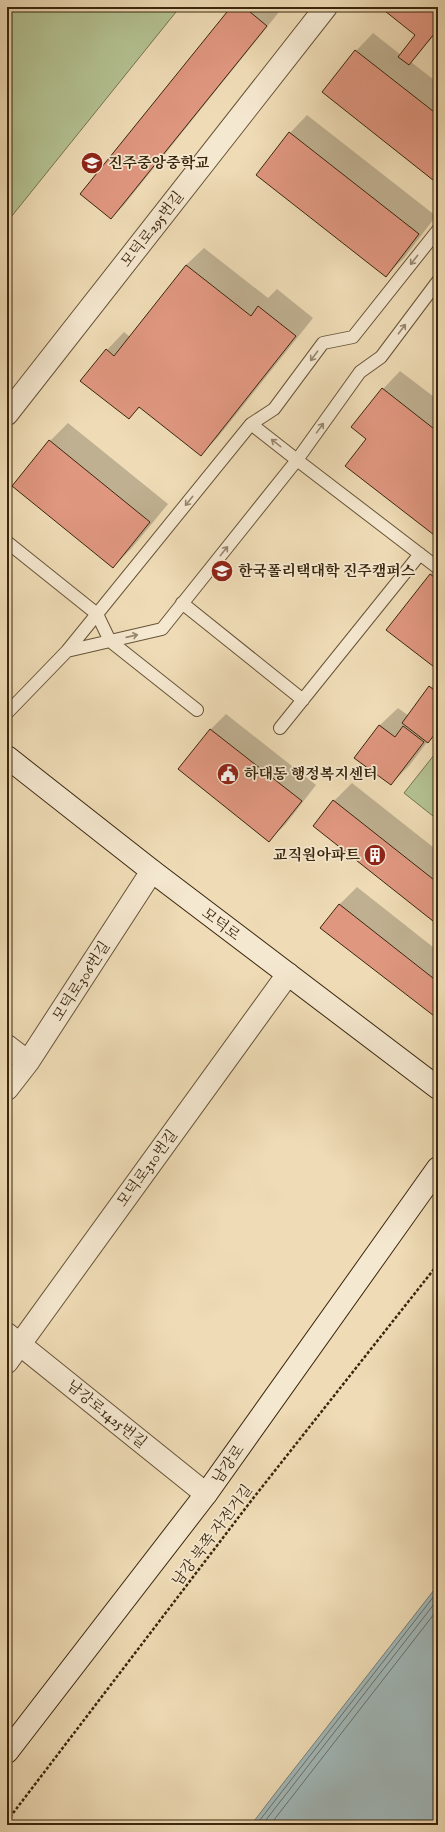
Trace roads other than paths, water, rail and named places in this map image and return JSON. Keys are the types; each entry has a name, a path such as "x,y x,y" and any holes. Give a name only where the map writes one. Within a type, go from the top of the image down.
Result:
{"street":[{"name":"모덕로295번길","path":"7,414 326,7"},
{"name":"모덕로","path":"7,757 152,871 438,1088"},
{"name":"모덕로306번길","path":"7,1089 28,1062 152,871"},
{"name":"모덕로310번길","path":"7,1362 14,1339 288,974"},
{"path":"7,1046 28,1062"},
{"name":"남강로","path":"7,1752 206,1494 438,1168"},
{"name":"남강로1425번길","path":"14,1339 206,1494"}],"lane":[{"path":"7,713 67,651 251,424 274,409 323,343 354,337 438,230"},
{"path":"67,651 162,629 297,460 360,372 381,357 438,281"},
{"path":"251,424 438,568"},
{"path":"7,542 97,614 110,641 196,710"},
{"path":"280,728 420,554"},
{"path":"182,603 303,700"}],"water":[{"path":"438,1585 438,1825 251,1825 277,1791"}],"place":[{"name":"진주중앙중학교","path":"92,163"},
{"name":"한국폴리택대학 진주캠퍼스","path":"222,571"},
{"name":"하대동 행정복지센터","path":"228,774"},
{"name":"교직원아파트","path":"375,855"}]}
